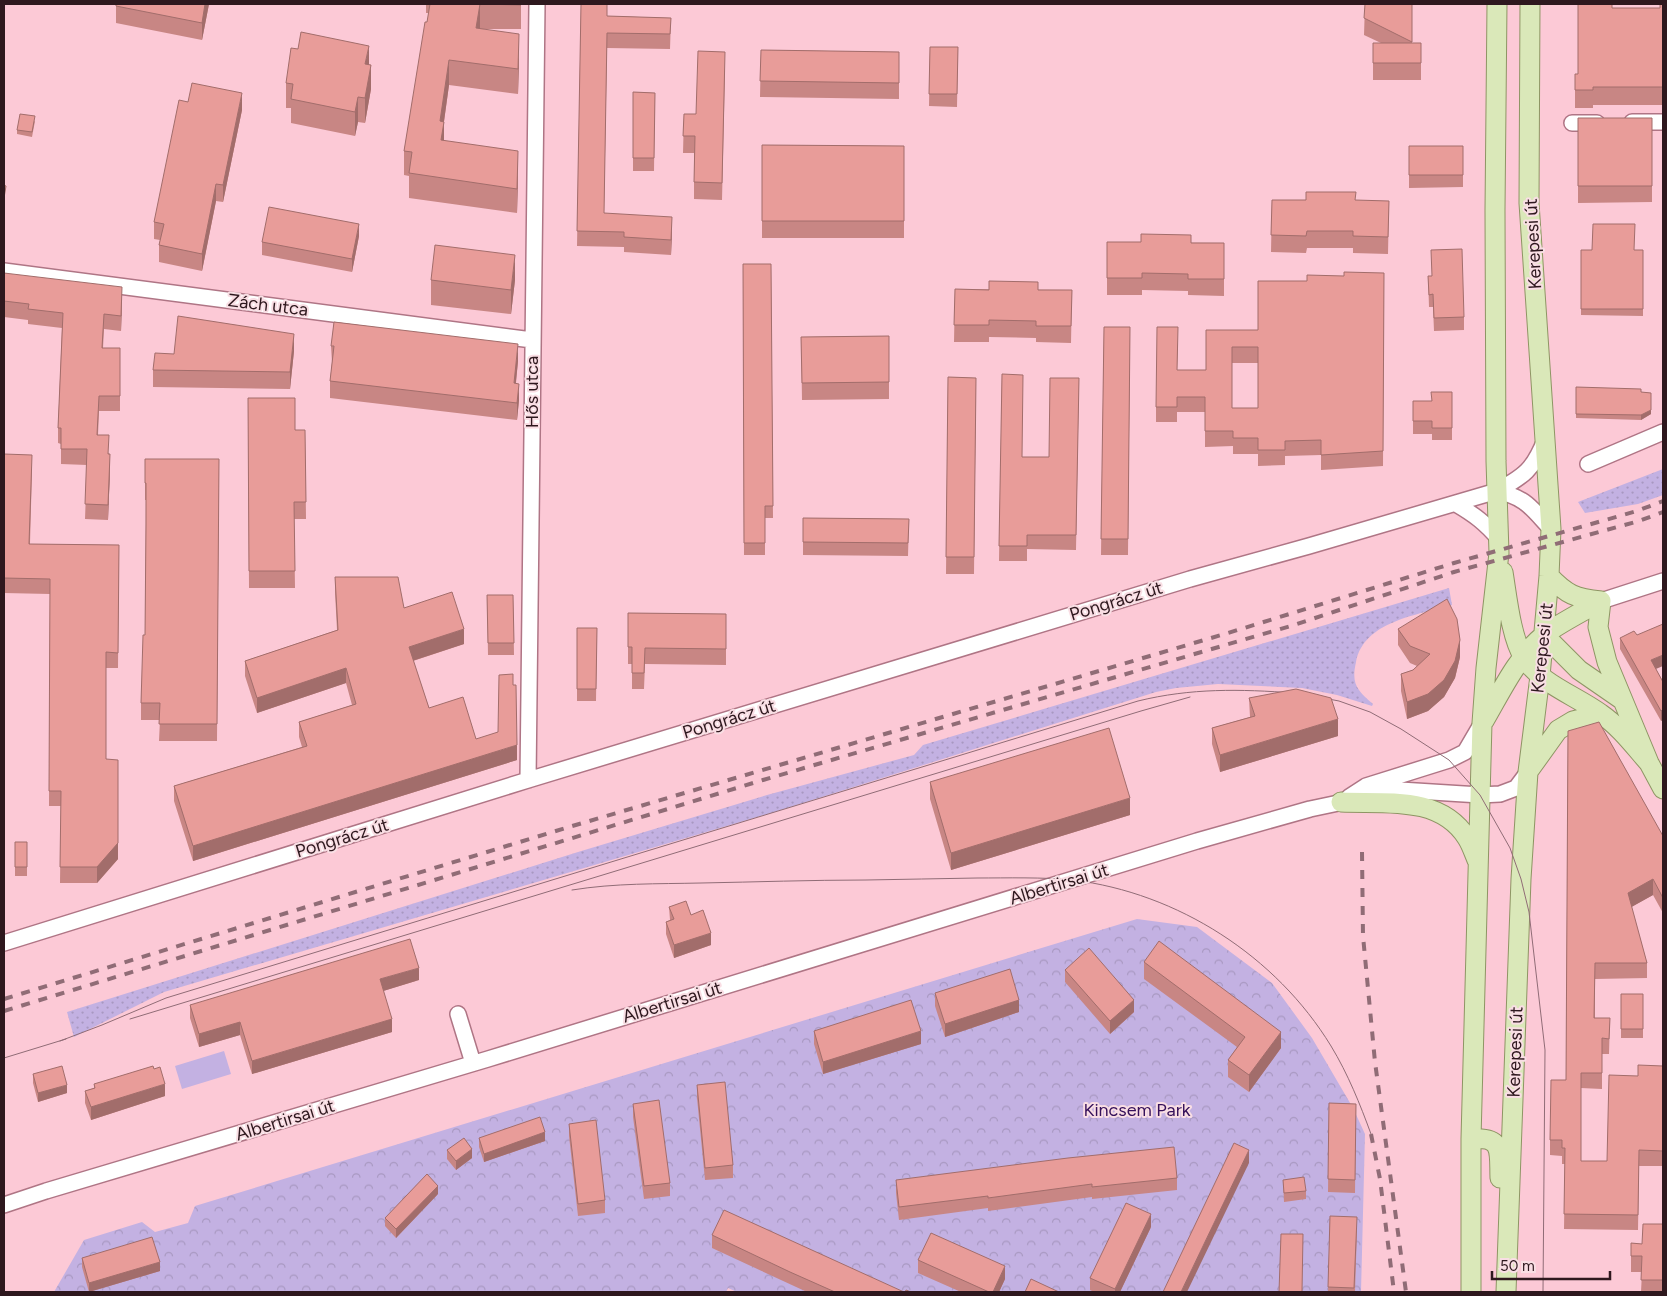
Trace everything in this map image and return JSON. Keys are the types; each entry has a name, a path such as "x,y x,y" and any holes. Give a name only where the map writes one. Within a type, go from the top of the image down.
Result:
{"main road":[{"name":"Kerepesi út","path":"1471,1292 1471,1139 1482,724 1499,546 1495,210 1497,4"},
{"name":"Kerepesi út","path":"1506,1287 1521,879 1528,772 1544,635 1551,529 1529,203 1530,4"},
{"path":"1499,546 1516,639 1524,657 1540,676 1601,714 1621,731 1649,764"},
{"path":"1549,576 1562,590 1574,597 1601,601"},
{"path":"1482,724 1507,681 1524,657 1544,635 1601,601"},
{"path":"1601,601 1598,627 1607,662 1649,764 1663,789"},
{"path":"1544,635 1579,670 1621,699"},
{"path":"1528,772 1558,730 1573,721 1601,714"},
{"path":"1341,802 1375,804 1398,802 1426,807 1452,821 1467,838 1478,864"},
{"path":"1471,1139 1491,1139 1497,1146 1506,1287"},
{"path":"1471,1241 1479,1292"}],"street":[{"name":"Hős utca","path":"528,780 537,4"},
{"path":"1572,123 1663,122"},
{"name":"Zách utca","path":"4,270 532,340"},
{"path":"1588,464 1663,432"},
{"name":"Pongrácz út","path":"4,942 528,780 1190,579 1497,492 1525,474 1532,467 1546,439"},
{"path":"1497,492 1515,495 1526,502 1551,529"},
{"path":"1456,504 1475,515 1488,526 1499,546"},
{"path":"1601,601 1663,581"},
{"name":"Albertirsai út","path":"1341,802 1366,786 1449,760 1465,752 1482,724"},
{"path":"1516,788 1533,730"},
{"path":"1516,788 1528,772"},
{"name":"Albertirsai út","path":"4,1205 1197,841 1341,802 1400,790 1480,795 1500,794 1516,788"},
{"path":"458,1014 473,1063"}],"green space":[{"path":"1663,469 1663,495 1638,504 1585,513 1578,502"},
{"path":"1449,588 1452,605 1394,622 1370,637 1361,648 1354,676 1359,690 1373,704 1372,706 1337,695 1302,688 1218,684 1156,692 771,813 164,992 74,1037 67,1012 578,852 767,795 914,755 923,745"},
{"name":"Kincsem Park","path":"1137,919 1197,927 1272,983 1312,1038 1353,1108 1365,1134 1361,1292 737,1292 728,1288 726,1292 54,1292 84,1240 142,1222 155,1232 188,1223 195,1206"},
{"path":"224,1051 231,1074 182,1089 175,1066"}],"building":[{"path":"116,4 205,4 202,23 116,6"},
{"path":"430,4 480,4 476,28 519,34 518,69 449,60 440,121 444,122 441,140 518,151 517,189 409,173 412,152 404,151 425,22 427,22"},
{"path":"480,4 521,4 521,5"},
{"path":"581,4 607,4 607,16 671,18 670,34 607,33 604,213 672,217 671,240 624,237 624,232 577,231"},
{"path":"1365,4 1412,4 1412,42 1364,18"},
{"path":"1578,4 1612,4 1612,8 1660,8 1660,4 1663,4 1663,87 1593,87 1593,90 1575,90 1575,74 1578,74"},
{"path":"301,32 369,46 365,64 371,65 365,98 358,97 355,112 291,99 293,84 286,83 291,48 298,49"},
{"path":"1373,43 1421,43 1421,63 1373,63"},
{"path":"930,47 958,47 957,94 929,94"},
{"path":"761,50 899,52 899,83 760,81"},
{"path":"698,51 725,52 722,183 694,182 695,136 683,136 684,114 696,114"},
{"path":"192,83 242,93 223,185 216,184 202,254 159,245 164,224 154,222 179,100 188,102"},
{"path":"633,92 655,93 654,158 633,158"},
{"path":"20,114 35,116 32,132 17,130"},
{"path":"1578,118 1652,118 1652,186 1578,186"},
{"path":"762,145 904,146 904,221 762,221"},
{"path":"1409,146 1463,146 1463,175 1409,175"},
{"path":"1306,192 1356,192 1355,200 1389,201 1388,237 1353,236 1353,231 1307,231 1306,236 1271,235 1272,200 1306,200"},
{"path":"269,207 359,224 352,259 262,242"},
{"path":"1593,224 1635,224 1634,250 1643,250 1643,309 1581,309 1581,250 1592,250"},
{"path":"1141,234 1191,235 1191,243 1224,243 1224,279 1188,279 1188,274 1142,273 1142,278 1107,278 1107,242 1141,242"},
{"path":"435,245 515,255 511,290 431,280"},
{"path":"1462,249 1464,317 1434,318 1433,294 1429,295 1428,276 1432,276 1431,250"},
{"path":"743,264 771,264 773,506 765,506 765,543 744,543"},
{"path":"1344,272 1384,273 1383,451 1321,455 1321,440 1285,441 1285,450 1258,450 1258,438 1233,438 1233,431 1205,431 1205,397 1177,397 1177,407 1156,407 1157,327 1178,327 1177,370 1206,370 1206,330 1258,330 1258,281 1307,281 1307,275 1344,276","holes":["1232,347 1258,347 1258,408 1232,408"]},
{"path":"4,273 122,287 121,316 104,314 102,348 120,348 120,396 99,396 97,435 109,435 108,505 85,504 87,449 61,449 61,428 58,428 63,313 28,309 29,304 4,301"},
{"path":"989,281 1038,282 1038,290 1072,290 1071,326 1036,326 1036,321 989,320 989,325 954,325 955,289 989,290"},
{"path":"178,316 294,334 290,372 153,370 155,353 174,354"},
{"path":"334,322 518,344 514,383 519,384 517,403 330,381 334,346 331,346"},
{"path":"1104,327 1130,327 1128,539 1101,539"},
{"path":"889,336 889,382 802,383 801,337"},
{"path":"1002,374 1023,375 1022,457 1049,457 1050,378 1079,378 1076,535 1027,535 1027,546 999,546"},
{"path":"948,377 976,378 974,557 946,557"},
{"path":"1576,387 1641,389 1641,392 1651,393 1651,410 1641,415 1576,414"},
{"path":"1431,392 1452,392 1452,428 1432,428 1432,421 1413,421 1413,401 1432,401"},
{"path":"248,398 295,398 295,430 305,430 306,502 294,502 295,571 249,571"},
{"path":"4,454 32,455 29,544 119,545 118,653 106,652 106,759 118,760 118,843 97,867 60,867 61,791 49,791 50,579 4,578"},
{"path":"145,459 219,459 217,724 159,724 160,703 141,703 143,635 145,635"},
{"path":"803,518 909,519 908,543 803,542"},
{"path":"335,577 398,577 404,608 452,592 464,629 409,647 429,708 463,697 476,739 498,732 499,675 513,674 513,685 516,685 517,745 193,846 174,786 307,746 299,722 356,704 346,668 257,698 245,661 338,630"},
{"path":"487,595 513,595 514,643 488,643"},
{"path":"1447,599 1457,619 1460,640 1455,661 1444,680 1428,694 1407,702 1401,674 1413,670 1430,654 1410,646 1398,629"},
{"path":"628,613 726,614 726,649 645,648 644,673 632,673 632,647 628,647"},
{"path":"1663,624 1663,655 1651,660 1663,682 1663,709 1661,711 1620,638 1634,631 1637,635"},
{"path":"577,628 597,628 596,689 577,689"},
{"path":"1296,689 1331,698 1338,719 1220,755 1212,728 1255,716 1249,698"},
{"path":"1599,722 1663,836 1663,898 1653,879 1628,893 1647,963 1595,963 1594,1018 1610,1018 1609,1039 1602,1038 1602,1073 1581,1073 1581,1161 1607,1161 1609,1075 1638,1076 1638,1065 1663,1066 1663,1151 1639,1150 1638,1215 1564,1214 1565,1148 1562,1148 1562,1140 1550,1140 1551,1080 1566,1080 1568,731"},
{"path":"1109,728 1130,798 951,853 930,782"},
{"path":"15,842 27,842 27,867 15,867"},
{"path":"686,901 691,915 703,910 711,933 674,945 666,922 674,919 669,907"},
{"path":"410,939 419,968 380,979 392,1019 252,1061 240,1022 199,1034 190,1005"},
{"path":"1159,941 1281,1032 1249,1075 1228,1060 1245,1037 1144,962"},
{"path":"1089,948 1134,1000 1110,1021 1065,970"},
{"path":"1010,969 1019,1000 945,1024 935,993"},
{"path":"1621,994 1643,994 1643,1029 1621,1029"},
{"path":"911,1000 921,1031 823,1062 814,1031"},
{"path":"62,1066 67,1085 38,1093 33,1074"},
{"path":"153,1066 154,1069 160,1067 165,1084 91,1107 85,1091 95,1088 94,1084"},
{"path":"725,1082 733,1165 705,1168 697,1085"},
{"path":"659,1100 670,1183 644,1186 633,1104"},
{"path":"1329,1103 1356,1104 1355,1180 1328,1179"},
{"path":"540,1117 545,1132 484,1154 479,1138"},
{"path":"596,1120 605,1200 578,1204 569,1124"},
{"path":"464,1138 472,1149 456,1161 447,1150"},
{"path":"1234,1143 1249,1150 1181,1292 1163,1292"},
{"path":"1174,1147 1177,1178 1092,1187 1092,1184 988,1198 988,1196 899,1207 896,1180 1068,1158"},
{"path":"427,1174 438,1186 396,1229 385,1218"},
{"path":"1304,1177 1306,1191 1284,1193 1283,1180"},
{"path":"1126,1203 1151,1214 1115,1289 1090,1278"},
{"path":"724,1210 904,1292 835,1292 790,1272 712,1235"},
{"path":"1330,1216 1357,1217 1354,1288 1328,1287"},
{"path":"1643,1224 1663,1224 1663,1280 1641,1280 1642,1256 1631,1256 1631,1243 1642,1244"},
{"path":"931,1233 1005,1266 993,1292 989,1292 918,1260"},
{"path":"1281,1234 1303,1234 1302,1292 1279,1292"},
{"path":"152,1237 160,1262 89,1283 82,1258"},
{"path":"1031,1279 1059,1292 1025,1292"}],"tram line":[{"path":"60,1041 166,998 1138,701 1196,692 1254,691 1294,693"},
{"path":"130,1019 1190,697"},
{"path":"1318,697 1339,701 1370,712 1401,729 1449,760 1480,795 1510,848 1521,879 1529,912 1545,1050 1543,1292"},
{"path":"572,890 636,884 977,878 1061,879 1112,887 1150,899 1186,915 1221,934 1253,957 1282,984 1308,1014 1331,1046 1343,1067 1371,1134"},
{"path":"4,1058 66,1039"}],"railway":[{"path":"4,999 569,827 1228,633 1454,563 1637,511 1663,501"},
{"path":"4,1011 763,780 1294,625 1454,572 1639,521 1663,512"},
{"path":"1362,852 1363,936 1375,1062 1406,1292"},
{"path":"1371,1134 1380,1179 1394,1292"}]}
